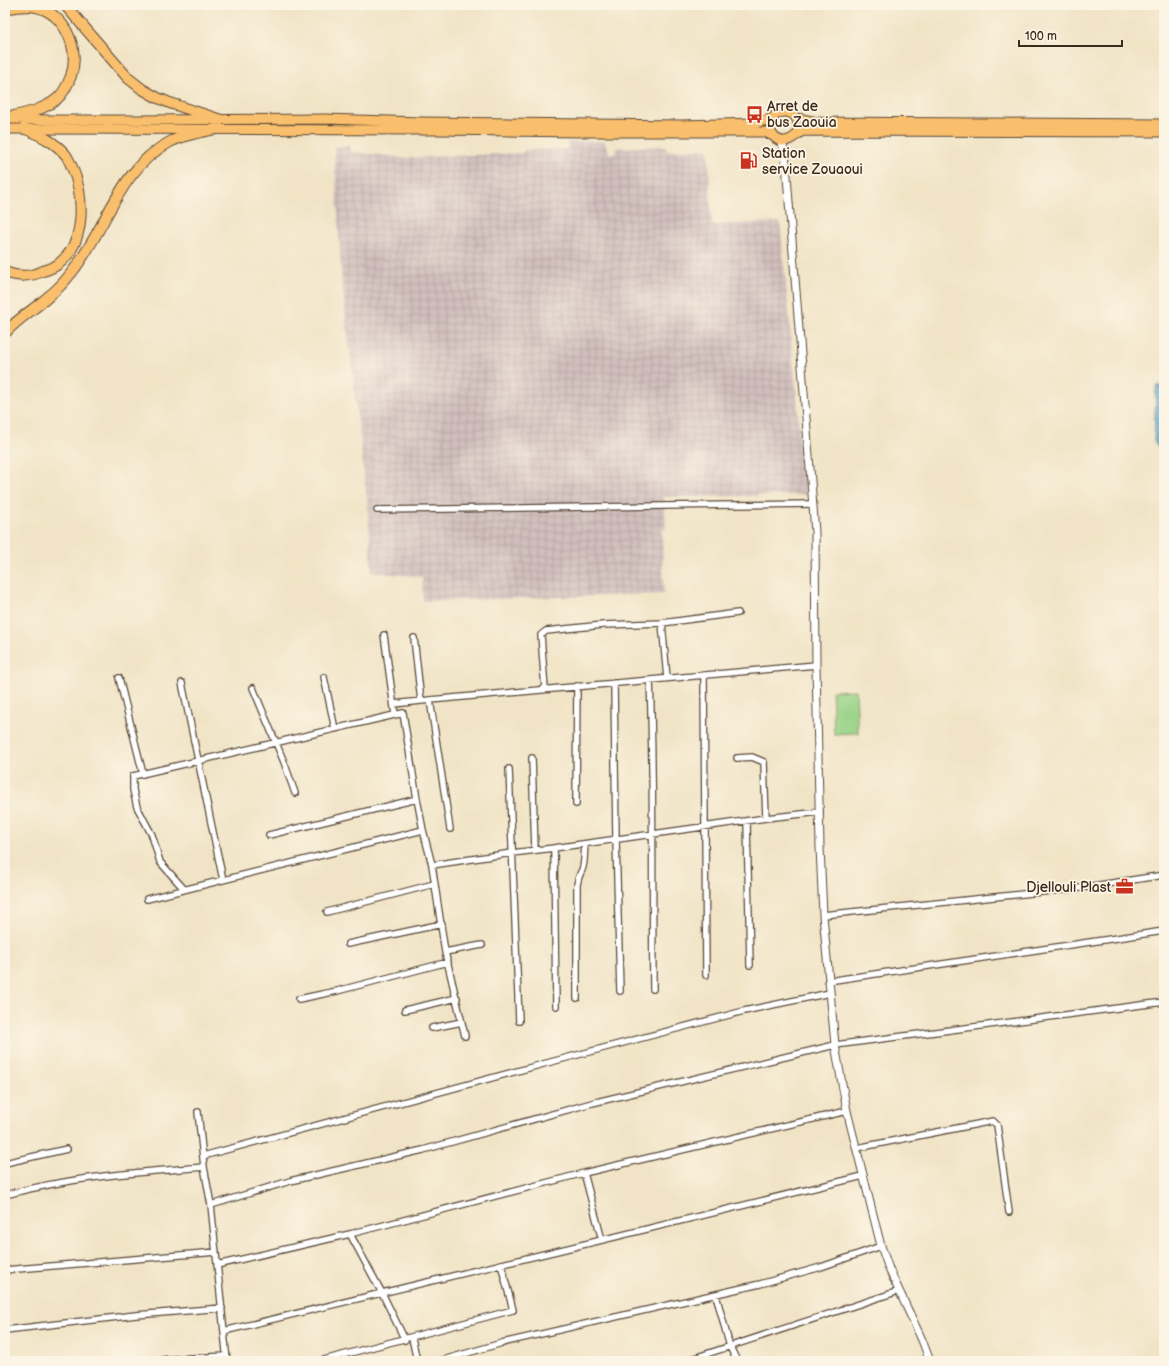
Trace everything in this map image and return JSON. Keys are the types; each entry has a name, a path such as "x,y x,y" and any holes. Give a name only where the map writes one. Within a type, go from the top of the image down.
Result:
{"highway":[{"path":"65,5 128,78 142,89 158,98 219,125"},
{"path":"5,9 30,6 52,15 60,22 72,42 74,62 66,87 58,98 46,107 5,118"},
{"path":"5,129 219,125 325,119 421,122 681,125 757,123 773,118 779,113 783,112 790,113 796,118 818,122 1164,124"},
{"path":"5,118 437,130 765,132 784,141 804,131 1164,132"},
{"path":"773,118 770,125 771,133 775,137"},
{"path":"794,136 798,126 796,118"},
{"path":"5,333 34,307 49,296 73,271 88,249 116,199 136,170 146,159 170,142 219,125"},
{"path":"5,272 26,276 57,266 63,261 71,250 77,237 81,212 81,198 75,174 66,155 51,141 24,128"}],"street":[{"path":"784,151 794,136"},
{"path":"775,137 782,144 784,151 815,532 816,665 823,915 835,1045 847,1111 881,1246 888,1269 930,1361"},
{"path":"378,510 813,504"},
{"path":"545,689 541,635 546,631 603,625 662,623 738,614"},
{"path":"662,623 667,678"},
{"path":"384,635 395,715"},
{"path":"414,638 421,701"},
{"path":"394,704 704,674 816,665"},
{"path":"704,674 706,975"},
{"path":"324,677 335,729"},
{"path":"119,678 143,774"},
{"path":"650,680 653,802 653,989"},
{"path":"182,683 223,880"},
{"path":"614,683 620,991"},
{"path":"576,804 577,686"},
{"path":"253,688 277,742 295,793"},
{"path":"430,700 450,829"},
{"path":"402,703 416,798 432,865 445,952 465,1036"},
{"path":"184,890 160,862 152,835 137,807 133,790 133,776 403,713"},
{"path":"737,758 752,757 764,762 766,818"},
{"path":"532,758 535,850"},
{"path":"509,768 519,1021"},
{"path":"269,835 416,798"},
{"path":"432,865 766,818 820,812"},
{"path":"747,821 750,965"},
{"path":"147,899 423,830"},
{"path":"577,998 577,885 578,874 582,870 584,844"},
{"path":"554,848 556,1006"},
{"path":"823,915 1080,888 1164,875"},
{"path":"327,912 434,884"},
{"path":"348,944 442,924"},
{"path":"828,981 1164,931"},
{"path":"445,952 482,945"},
{"path":"299,999 337,991 448,962"},
{"path":"203,1156 721,1017 830,993"},
{"path":"405,1010 457,998"},
{"path":"211,1205 290,1182 423,1150 592,1103 835,1045 1164,1002"},
{"path":"432,1028 462,1022"},
{"path":"217,1265 350,1234 584,1173 847,1111"},
{"path":"141,1361 226,1358 211,1205 204,1167 198,1112"},
{"path":"856,1148 993,1121 997,1125 1009,1212"},
{"path":"5,1163 67,1149"},
{"path":"5,1195 22,1190 66,1182 142,1172 204,1167"},
{"path":"584,1173 602,1240"},
{"path":"224,1331 863,1176"},
{"path":"350,1234 382,1293 405,1340"},
{"path":"440,1361 502,1343 760,1284 821,1267 881,1246"},
{"path":"5,1270 216,1252"},
{"path":"320,1361 405,1340 513,1310 501,1264"},
{"path":"685,1361 899,1291"},
{"path":"716,1295 730,1347 737,1361"},
{"path":"5,1330 136,1315 222,1308"},
{"path":"412,1338 417,1361"}],"shaded area":[{"path":"604,141 610,154 615,154 616,148 666,146 666,151 708,149 712,225 780,222 806,495 664,497 666,529 662,530 664,594 423,601 422,577 372,572 367,499 342,283 334,147 349,146 349,151 403,158 523,153 524,150 567,149 567,142"}],"green space":[{"path":"856,690 858,733 834,734 832,691"}],"water":[{"path":"1164,385 1164,450 1157,447 1154,441 1156,388 1157,386"}],"place":[{"name":"Arret de bus Zaouia","path":"754,114"},
{"name":"Station service Zouaoui","path":"749,161"},
{"name":"Djellouli Plast","path":"1124,887"}]}
